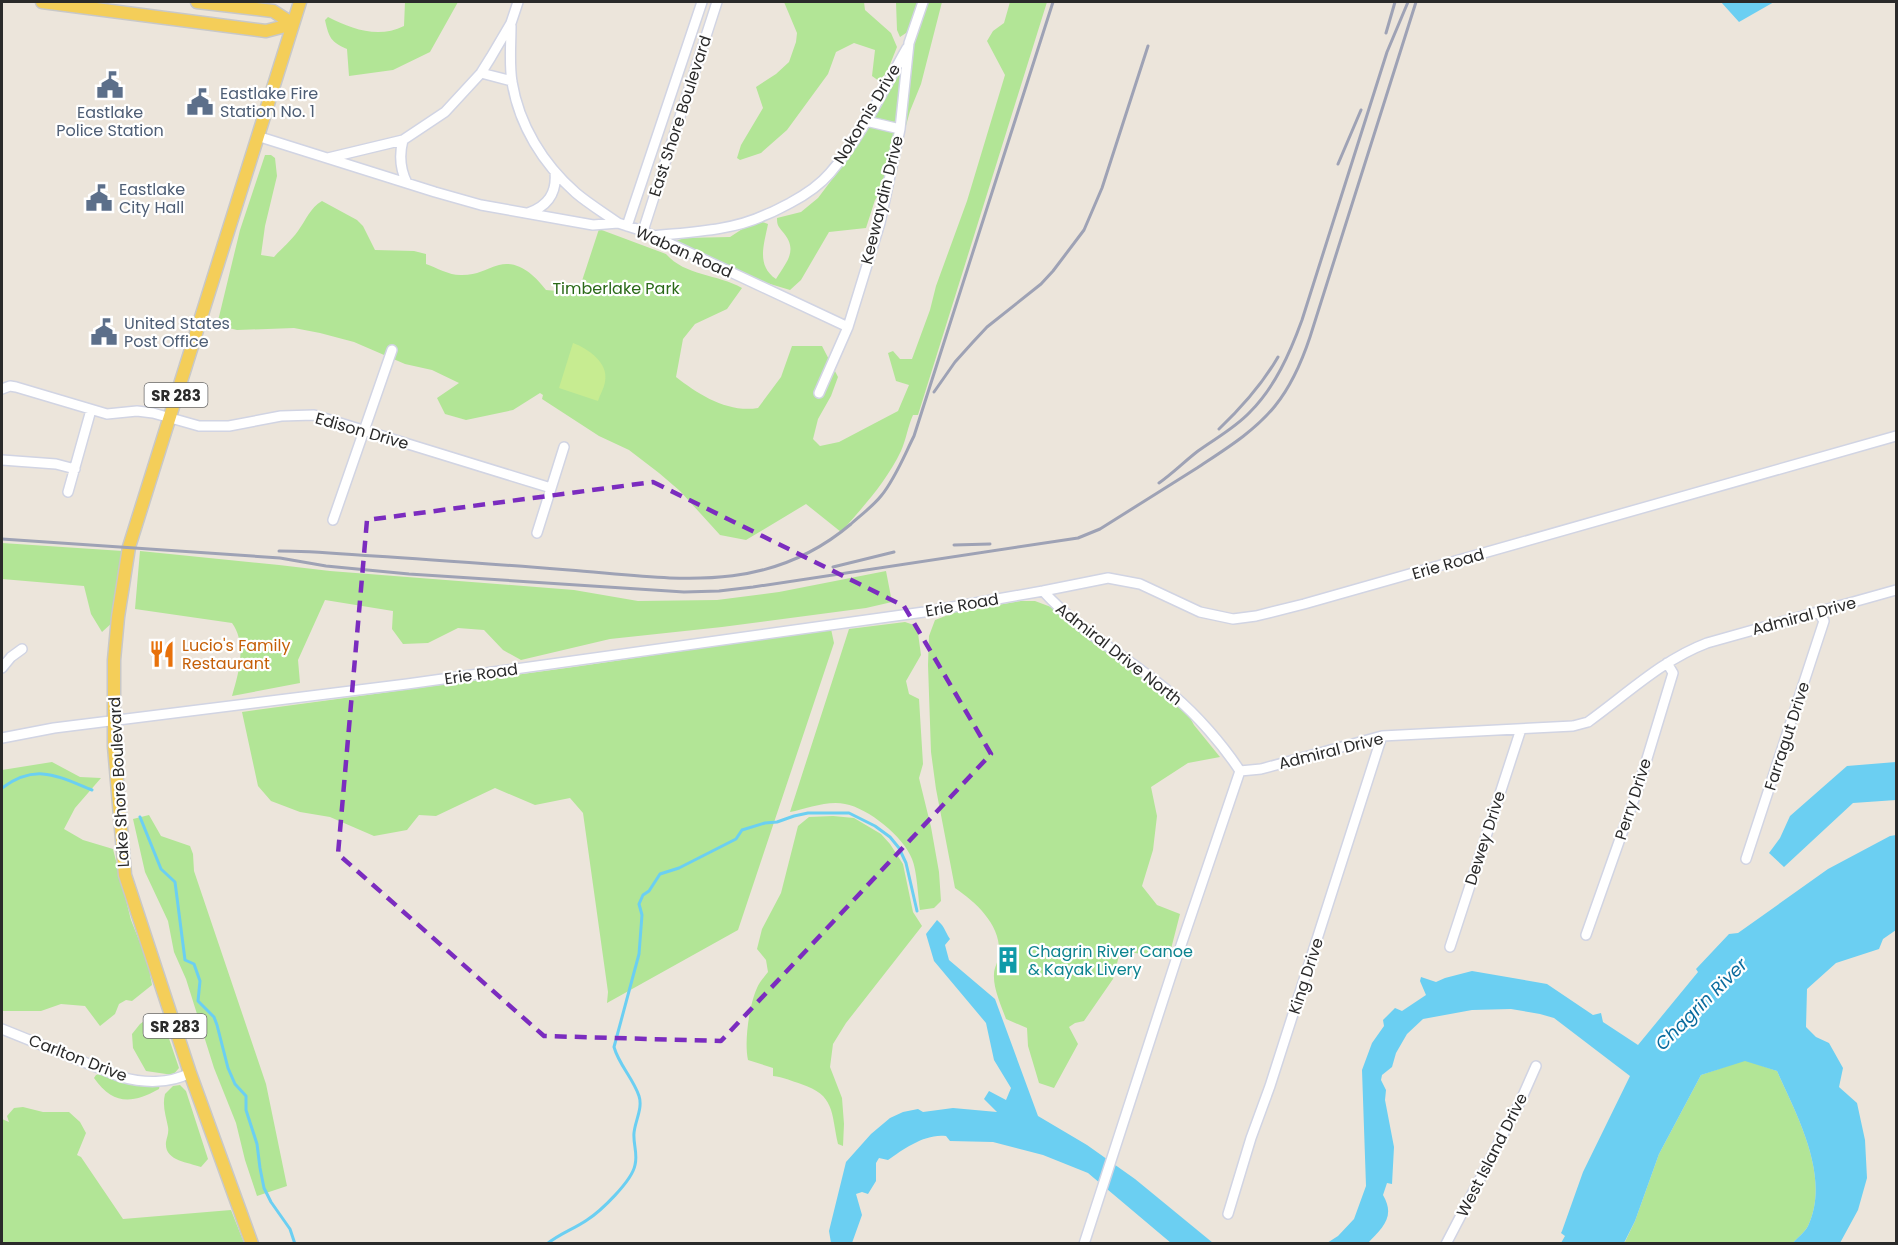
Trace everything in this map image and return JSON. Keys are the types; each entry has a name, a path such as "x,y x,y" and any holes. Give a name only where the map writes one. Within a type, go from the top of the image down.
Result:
{"main road":[{"path":"42,2 266,31 292,24"},
{"path":"197,2 273,11 292,24"},
{"name":"Lake Shore Boulevard","path":"252,1244 190,1073 125,875 114,746 114,660 129,547 300,2"}],"street":[{"path":"328,158 403,140 446,112 480,73 511,23 518,2"},
{"name":"East Shore Boulevard","path":"622,224 702,2"},
{"name":"East Shore Boulevard","path":"643,231 717,2"},
{"name":"Keewaydin Drive","path":"819,393 848,327 880,223 900,129 909,43 923,2"},
{"path":"511,23 512,81 521,117 534,143 554,171 578,194 622,224"},
{"name":"Nokomis Drive","path":"652,236 705,231 736,224 764,216 809,193 830,174 866,121 909,43"},
{"path":"687,48 701,52"},
{"path":"480,73 512,81"},
{"path":"866,121 900,129"},
{"name":"Waban Road","path":"258,136 480,205 593,225 622,224 643,231 848,327"},
{"path":"403,140 400,151 402,170 407,183"},
{"path":"528,213 539,210 552,194 555,186 554,171"},
{"path":"333,520 392,350"},
{"name":"Edison Drive","path":"2,389 10,386 16,387 106,414 136,411 169,417 199,426 229,426 281,416 314,415 550,488"},
{"path":"68,492 92,410"},
{"name":"Erie Road","path":"2,738 54,728 407,684 924,612 1108,578 1140,584 1216,617 1233,619 1256,616 1896,436"},
{"path":"537,533 564,447"},
{"path":"2,460 56,464 75,469"},
{"name":"Admiral Drive","path":"1240,771 1261,769 1382,736 1573,726 1588,722 1666,663 1688,650 1896,590"},
{"name":"Admiral Drive North","path":"1043,591 1054,604 1172,694 1198,720 1240,771"},
{"name":"Farragut Drive","path":"1746,859 1824,621 1819,613"},
{"path":"2,668 22,649"},
{"name":"Perry Drive","path":"1586,935 1639,785 1670,684 1673,673 1666,663"},
{"name":"Dewey Drive","path":"1449,947 1521,729"},
{"name":"King Drive","path":"1228,1214 1382,736"},
{"path":"1084,1244 1240,771"},
{"name":"Carlton Drive","path":"2,1029 121,1077 139,1082 163,1081 190,1073"},
{"name":"West Island Drive","path":"1446,1244 1521,1100 1536,1066"}],"highlighted area":[{"path":"653,482 904,606 991,754 721,1041 544,1036 338,854 367,520"}],"green space":[{"path":"405,2 458,2 430,52 393,70 349,76 347,49 332,39 325,20 328,17 365,31 394,30 404,26"},
{"path":"784,2 864,2 865,10 891,33 897,47 887,72 879,81 872,76 875,50 854,43 836,52 828,74 787,130 761,153 740,160 737,158 741,145 763,108 756,87 789,62 796,42 797,33"},
{"path":"896,2 920,2 909,31 900,37 897,30"},
{"path":"928,2 942,2 921,84 910,111 892,177 875,200 866,228 829,232 801,280 790,290 760,281 673,242 684,238 730,237 750,224 760,221 768,224 764,261 776,279 790,255 790,244 778,225 777,218 801,212 818,198 855,149 877,105 895,82 918,33"},
{"name":"Timberlake Park","path":"1010,2 1047,2 918,415 913,415 901,451 889,473 841,532 806,504 746,540 720,535 680,491 659,473 629,450 599,436 542,399 543,395 540,393 513,410 466,420 445,414 437,398 459,383 432,370 405,364 354,342 320,333 294,328 237,330 217,325 240,230 265,155 271,155 275,158 277,176 265,226 261,255 274,257 295,235 311,211 322,201 357,220 363,226 375,250 414,251 426,254 426,264 458,275 473,274 499,265 513,265 526,270 546,290 578,293 599,229 666,254 692,271 733,283 742,288 727,309 695,324 683,339 676,377 714,401 736,408 758,408 781,377 792,346 822,346 838,377 831,396 818,419 813,439 820,446 839,442 898,411 909,385 896,381 888,353 893,351 900,359 912,359 930,310 936,286 967,201 1005,75 987,41 993,31 1004,23"},
{"path":"573,343 591,353 604,369 605,382 598,401 559,388"},
{"path":"2,543 123,551 113,622 102,632 91,614 84,586 2,579"},
{"path":"140,551 330,571 574,590 638,601 717,600 779,592 886,571 892,602 866,608 722,627 610,639 521,660 503,650 484,630 458,628 428,643 403,644 392,629 393,611 325,600 298,660 300,683 232,696 239,668 240,649 237,631 232,623 135,609"},
{"path":"1021,601 1035,601 1051,607 1170,697 1188,714 1220,757 1188,763 1151,787 1157,816 1153,850 1142,886 1157,905 1180,914 1171,949 1165,957 1135,953 1121,948 1113,979 1084,1021 1069,1027 1078,1044 1054,1088 1039,1083 1028,1046 1027,1028 1006,1019 994,979 999,944 992,925 972,901 955,888 931,752 928,665 929,636 935,620 956,612"},
{"path":"905,622 917,626 921,655 906,681 909,694 919,699 923,764 919,778 931,827 939,872 941,901 934,908 920,910 914,864 908,850 874,817 854,807 838,803 790,812 849,629"},
{"path":"831,629 834,643 738,930 607,1003 608,992 583,813 570,798 535,805 495,788 436,816 419,815 407,830 374,836 330,817 300,812 271,801 258,786 242,712 581,666"},
{"path":"52,762 80,777 101,778 75,808 64,829 83,840 113,849 131,920 148,963 152,985 132,1001 126,1000 119,1004 115,1014 100,1026 85,1006 61,1004 41,1011 2,1011 2,770"},
{"path":"149,815 161,836 190,846 194,871 266,1084 287,1186 257,1196 236,1123 214,1068 186,979 174,952 168,921 145,872 133,819"},
{"path":"809,817 854,818 881,834 890,844 903,864 913,912 922,926 846,1023 833,1044 830,1067 842,1098 843,1146 838,1144 830,1106 826,1099 812,1088 773,1076 773,1068 748,1060 747,1044 748,1024 754,996 768,972 766,960 757,949 762,929 781,893 798,826"},
{"path":"150,1017 162,1018 179,1068 173,1075 146,1071 133,1048 132,1034"},
{"path":"1745,1060 1777,1071 1802,1127 1814,1167 1816,1187 1814,1207 1807,1228 1793,1243 1624,1244 1635,1221 1659,1154 1701,1075"},
{"path":"102,1073 125,1078 134,1085 160,1084 159,1089 132,1099 116,1097 101,1087 94,1078"},
{"path":"180,1085 186,1091 208,1159 201,1167 178,1160 166,1148 168,1129 164,1098 173,1086"},
{"path":"23,1107 43,1112 69,1112 80,1122 86,1133 77,1155 81,1157 123,1219 231,1210 244,1243 2,1243 2,1119 9,1122 7,1116 14,1108"}],"water":[{"path":"1721,2 1774,2 1739,22"},
{"path":"1896,762 1896,800 1853,803 1784,867 1769,853 1780,838 1790,816 1847,766"},
{"name":"Chagrin River","path":"1896,835 1896,930 1883,939 1879,949 1836,963 1807,989 1806,1027 1816,1037 1829,1043 1843,1068 1839,1087 1857,1103 1865,1140 1867,1178 1858,1210 1840,1243 1793,1243 1808,1226 1814,1207 1816,1187 1809,1147 1777,1071 1745,1061 1701,1075 1659,1154 1635,1221 1624,1243 1561,1243 1565,1236 1561,1233 1583,1172 1630,1076 1554,1018 1511,1009 1472,1010 1423,1019 1407,1034 1396,1053 1392,1067 1382,1075 1381,1080 1386,1090 1385,1100 1394,1147 1392,1184 1387,1183 1383,1195 1388,1210 1386,1222 1368,1243 1327,1243 1338,1236 1354,1219 1366,1186 1362,1070 1372,1043 1384,1026 1383,1020 1395,1008 1402,1011 1426,995 1420,981 1421,977 1436,982 1472,971 1547,984 1593,1015 1601,1013 1603,1022 1638,1045 1698,972 1696,969 1729,934 1738,933 1828,869"},
{"path":"937,920 950,939 945,945 949,960 995,999 1038,1116 1087,1145 1135,1179 1213,1243 1171,1243 1088,1173 1043,1155 993,1142 950,1141 946,1136 938,1136 923,1139 888,1160 879,1158 876,1163 876,1181 868,1194 862,1192 856,1194 862,1215 852,1243 831,1243 829,1231 846,1162 871,1134 890,1118 918,1109 923,1112 953,1108 997,1112 984,1099 989,1091 1006,1100 1011,1088 994,1060 986,1023 934,961 926,934"}],"waterway":[{"path":"2,788 25,776 47,774 92,790"},
{"path":"547,1244 593,1216 615,1195 633,1172 636,1157 634,1133 640,1101 614,1047 639,954 642,915 639,904 643,895 649,891 660,874 679,868 736,839 742,830 808,813 849,813 875,826 890,837 899,848 906,863 917,911"},
{"path":"140,817 161,869 175,882 185,960 194,964 200,981 198,1001 214,1017 228,1068 235,1084 246,1096 246,1110 257,1144 264,1188 290,1229 295,1244"}],"railway":[{"path":"279,551 423,559 644,576 716,577 751,573 785,563 818,547 851,524 871,507 886,489 914,436 1053,2"},
{"path":"1386,33 1395,2"},
{"path":"1159,483 1244,418 1267,392 1281,369 1302,320 1387,52 1408,2"},
{"path":"2,539 280,558 326,566 409,574 684,592 753,587 1078,538 1100,529 1228,447 1267,415 1287,390 1310,337 1416,2"},
{"path":"934,392 955,362 973,342 987,327 1041,284 1084,230 1102,188 1148,46"},
{"path":"1338,164 1361,110"},
{"path":"1219,429 1251,395 1278,357"},
{"path":"954,545 990,544"},
{"path":"833,567 894,552"}],"place":[{"name":"Eastlake Police Station","path":"110,85"},
{"name":"Eastlake Fire Station No. 1","path":"200,102"},
{"name":"Eastlake City Hall","path":"99,198"},
{"name":"United States Post Office","path":"104,332"},
{"name":"Lucio's Family Restaurant","path":"162,654"},
{"name":"Chagrin River Canoe & Kayak Livery","path":"1008,960"}]}
